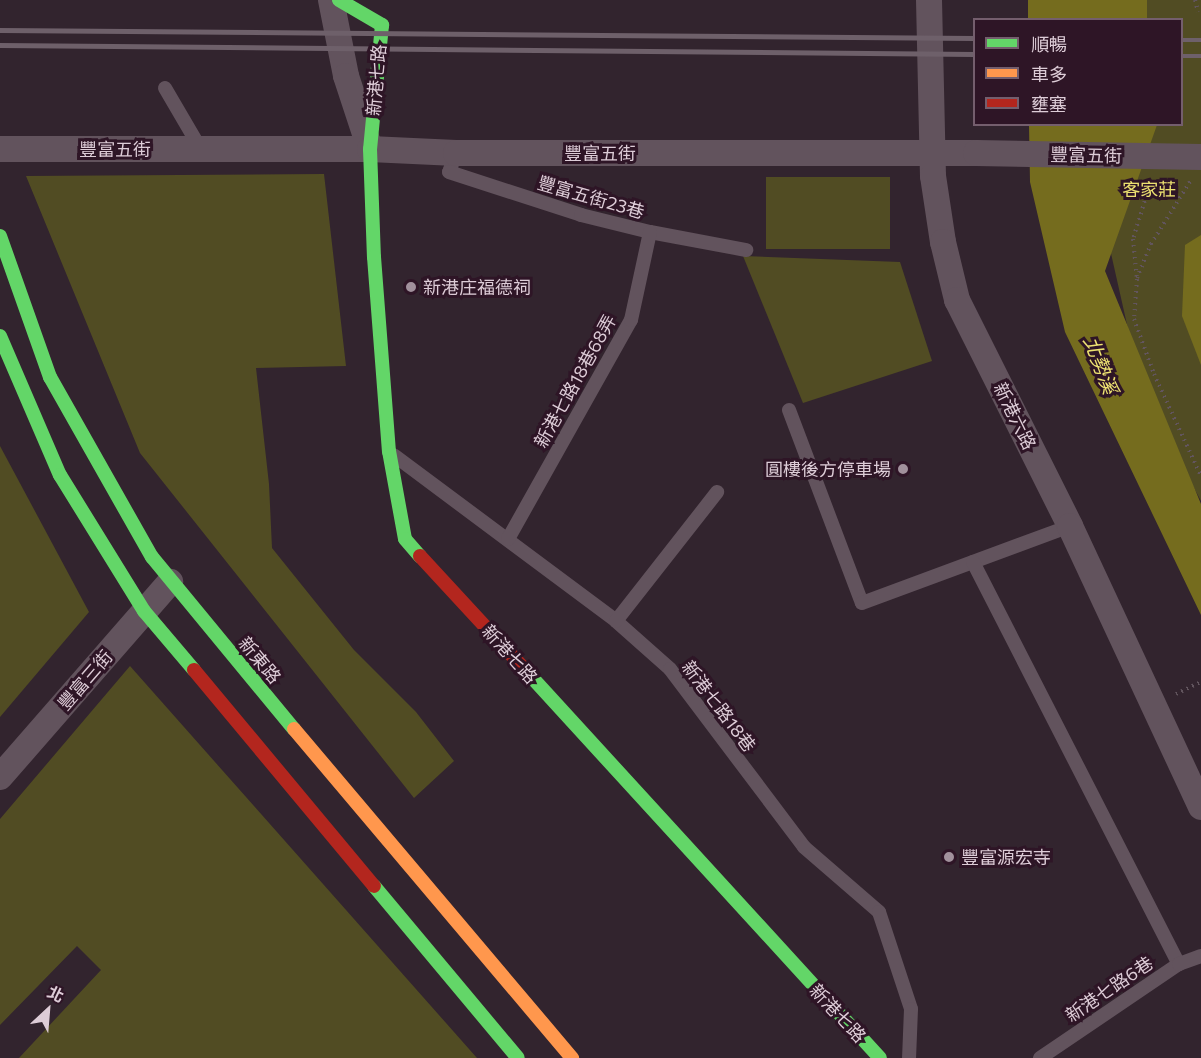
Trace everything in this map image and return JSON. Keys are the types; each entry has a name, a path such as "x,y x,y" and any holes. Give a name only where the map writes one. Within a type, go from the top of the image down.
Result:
{"main road":[{"name":"新港七路","path":"339,0 382,25 370,149 374,257 389,451 405,539 880,1058"},
{"name":"新東路","path":"0,236 50,377 152,557 170,582 572,1058"},
{"path":"0,336 60,476 144,611 518,1058"}],"street":[{"name":"新港七路","path":"331,0 346,76 370,149"},
{"name":"新港六路","path":"929,0 931,154 943,242 957,300 1070,526 1201,807"},
{"name":"豐富五街","path":"0,149 370,149 456,153 976,153 1197,167"},
{"path":"0,323 28,313"},
{"name":"豐富三街","path":"0,777 170,582"}],"lane":[{"path":"165,88 200,148"},
{"name":"豐富五街23巷","path":"456,153 449,172 581,215 650,232 746,250"},
{"name":"新港七路18巷68弄","path":"508,539 631,320 650,232"},
{"path":"789,410 862,603 1070,526"},
{"name":"新港七路18巷","path":"389,451 616,621 670,669 804,847 879,912 911,1009 909,1058"},
{"path":"616,621 717,492"},
{"path":"973,562 1179,964"},
{"name":"新港七路6巷","path":"1040,1058 1179,964 1201,956"}],"path":[{"path":"1195,0 1198,12"},
{"path":"1137,279 1151,244 1197,167"},
{"path":"1150,184 1133,239 1137,279 1134,319 1154,374 1201,476"},
{"path":"1176,694 1201,682"}],"green space":[{"name":"客家莊","path":"1116,0 1201,0 1201,501 1142,391 1096,187 1103,126 1183,126 1183,18 1113,18"},
{"path":"324,174 346,366 256,368 269,484 272,548 354,650 416,712 454,761 414,798 140,453 26,176"},
{"path":"766,177 890,177 890,249 766,249"},
{"path":"743,256 900,262 932,361 803,403"},
{"path":"0,446 89,612 0,717"},
{"path":"130,666 477,1058 19,1058 101,970 77,946 0,1025 0,819"}],"water":[{"path":"1028,0 1147,0 1147,18 1028,18"},
{"name":"北勢溪","path":"1029,126 1157,126 1105,271 1201,504 1201,615 1065,332 1030,182"},
{"path":"1201,235 1201,365 1182,316 1185,245"}],"railway":[{"path":"0,30 973,38"},
{"path":"1183,40 1201,40"},
{"path":"0,45 973,54"},
{"path":"1183,56 1201,56"}],"traffic: fast":[{"path":"339,0 382,25 370,149 374,257 389,451 405,539 420,556"},
{"path":"0,236 50,377 152,557 294,729"},
{"path":"0,336 60,475 144,611 194,670"},
{"path":"527,672 880,1058"},
{"path":"374,886 518,1058"}],"traffic: slow":[{"path":"294,729 572,1058"}],"traffic: jam":[{"path":"420,556 527,672"},
{"path":"194,670 374,886"}],"place":[{"name":"新港庄福德祠","path":"411,287"},
{"name":"圓樓後方停車場","path":"903,469"},
{"name":"豐富源宏寺","path":"949,857"}]}
